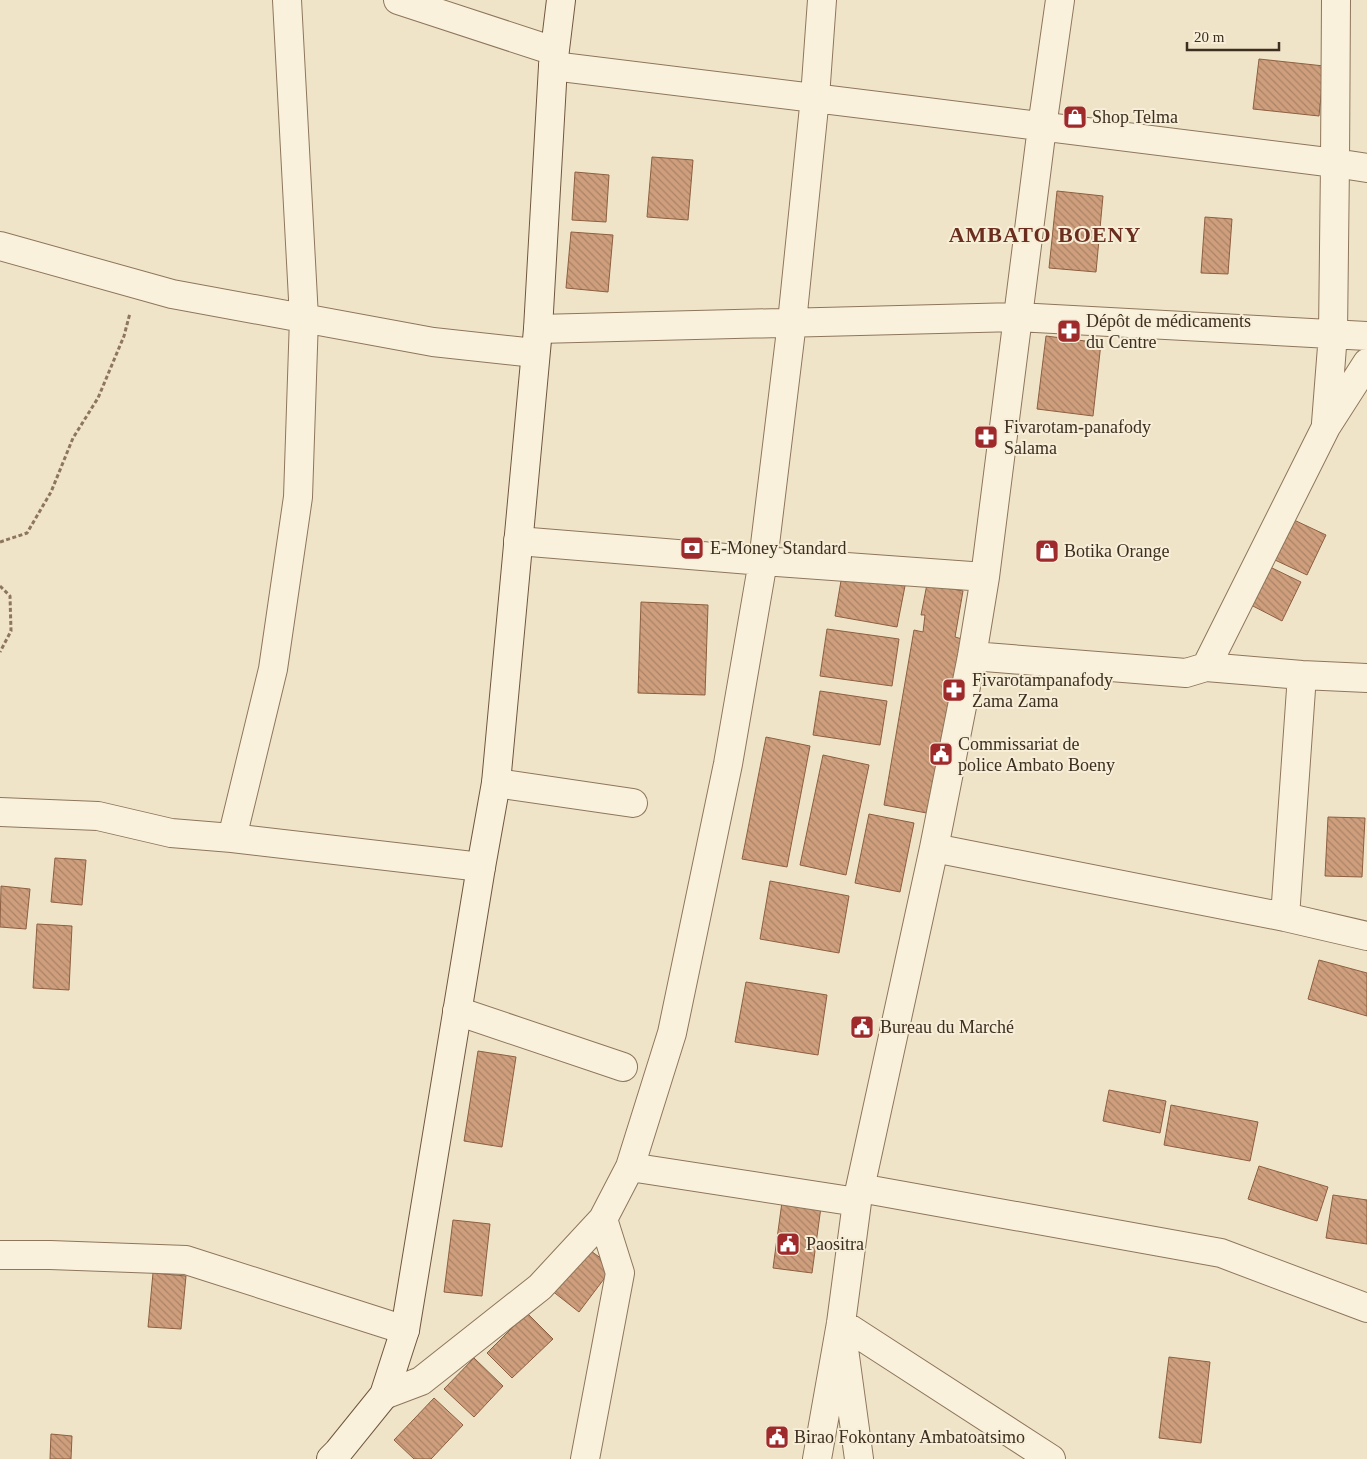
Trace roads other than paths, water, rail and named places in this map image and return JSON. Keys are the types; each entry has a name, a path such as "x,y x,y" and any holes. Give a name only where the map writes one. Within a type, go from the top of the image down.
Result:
{"street":[{"path":"232,838 273,669 298,497 304,318 287,0"},
{"path":"398,0 554,59 1042,128 1367,168"},
{"path":"338,1457 384,1395 405,1330 480,867 496,783 537,341 554,59 560,0"},
{"path":"384,1395 421,1381 540,1287 603,1219 630,1166 672,1034 728,764 763,561 792,322 815,97 822,0"},
{"path":"817,1459 841,1323 858,1195 934,848 972,656 985,577 1017,317 1060,0"},
{"path":"1326,427 1333,334 1336,0"},
{"path":"0,246 172,294 433,342 537,341 792,322 1017,317 1367,336"},
{"path":"1206,667 1326,427 1367,363"},
{"path":"518,541 985,577"},
{"path":"972,656 1186,672 1206,667 1367,678"},
{"path":"1285,917 1302,675"},
{"path":"496,783 633,803"},
{"path":"0,812 98,816 171,833 232,838 480,867"},
{"path":"934,848 1285,917 1367,936"},
{"path":"457,1011 623,1067"},
{"path":"630,1166 858,1195 1221,1253 1367,1308"},
{"path":"585,1459 620,1273 603,1219"},
{"path":"0,1255 50,1254 186,1260 405,1330"},
{"path":"841,1323 860,1459"},
{"path":"841,1323 1051,1459"}],"place":[{"name":"Shop Telma","path":"1075,117"},
{"name":"Dépôt de médicaments du Centre","path":"1069,331"},
{"name":"Fivarotam-panafody Salama","path":"986,437"},
{"name":"E-Money Standard","path":"692,548"},
{"name":"Botika Orange","path":"1047,551"},
{"name":"Fivarotampanafody Zama Zama","path":"954,690"},
{"name":"Commissariat de police Ambato Boeny","path":"941,754"},
{"name":"Bureau du Marché","path":"862,1027"},
{"name":"Paositra","path":"788,1244"},
{"name":"Birao Fokontany Ambatoatsimo","path":"777,1437"}],"district":[{"name":"AMBATO BOENY","path":"1045,234"}]}
